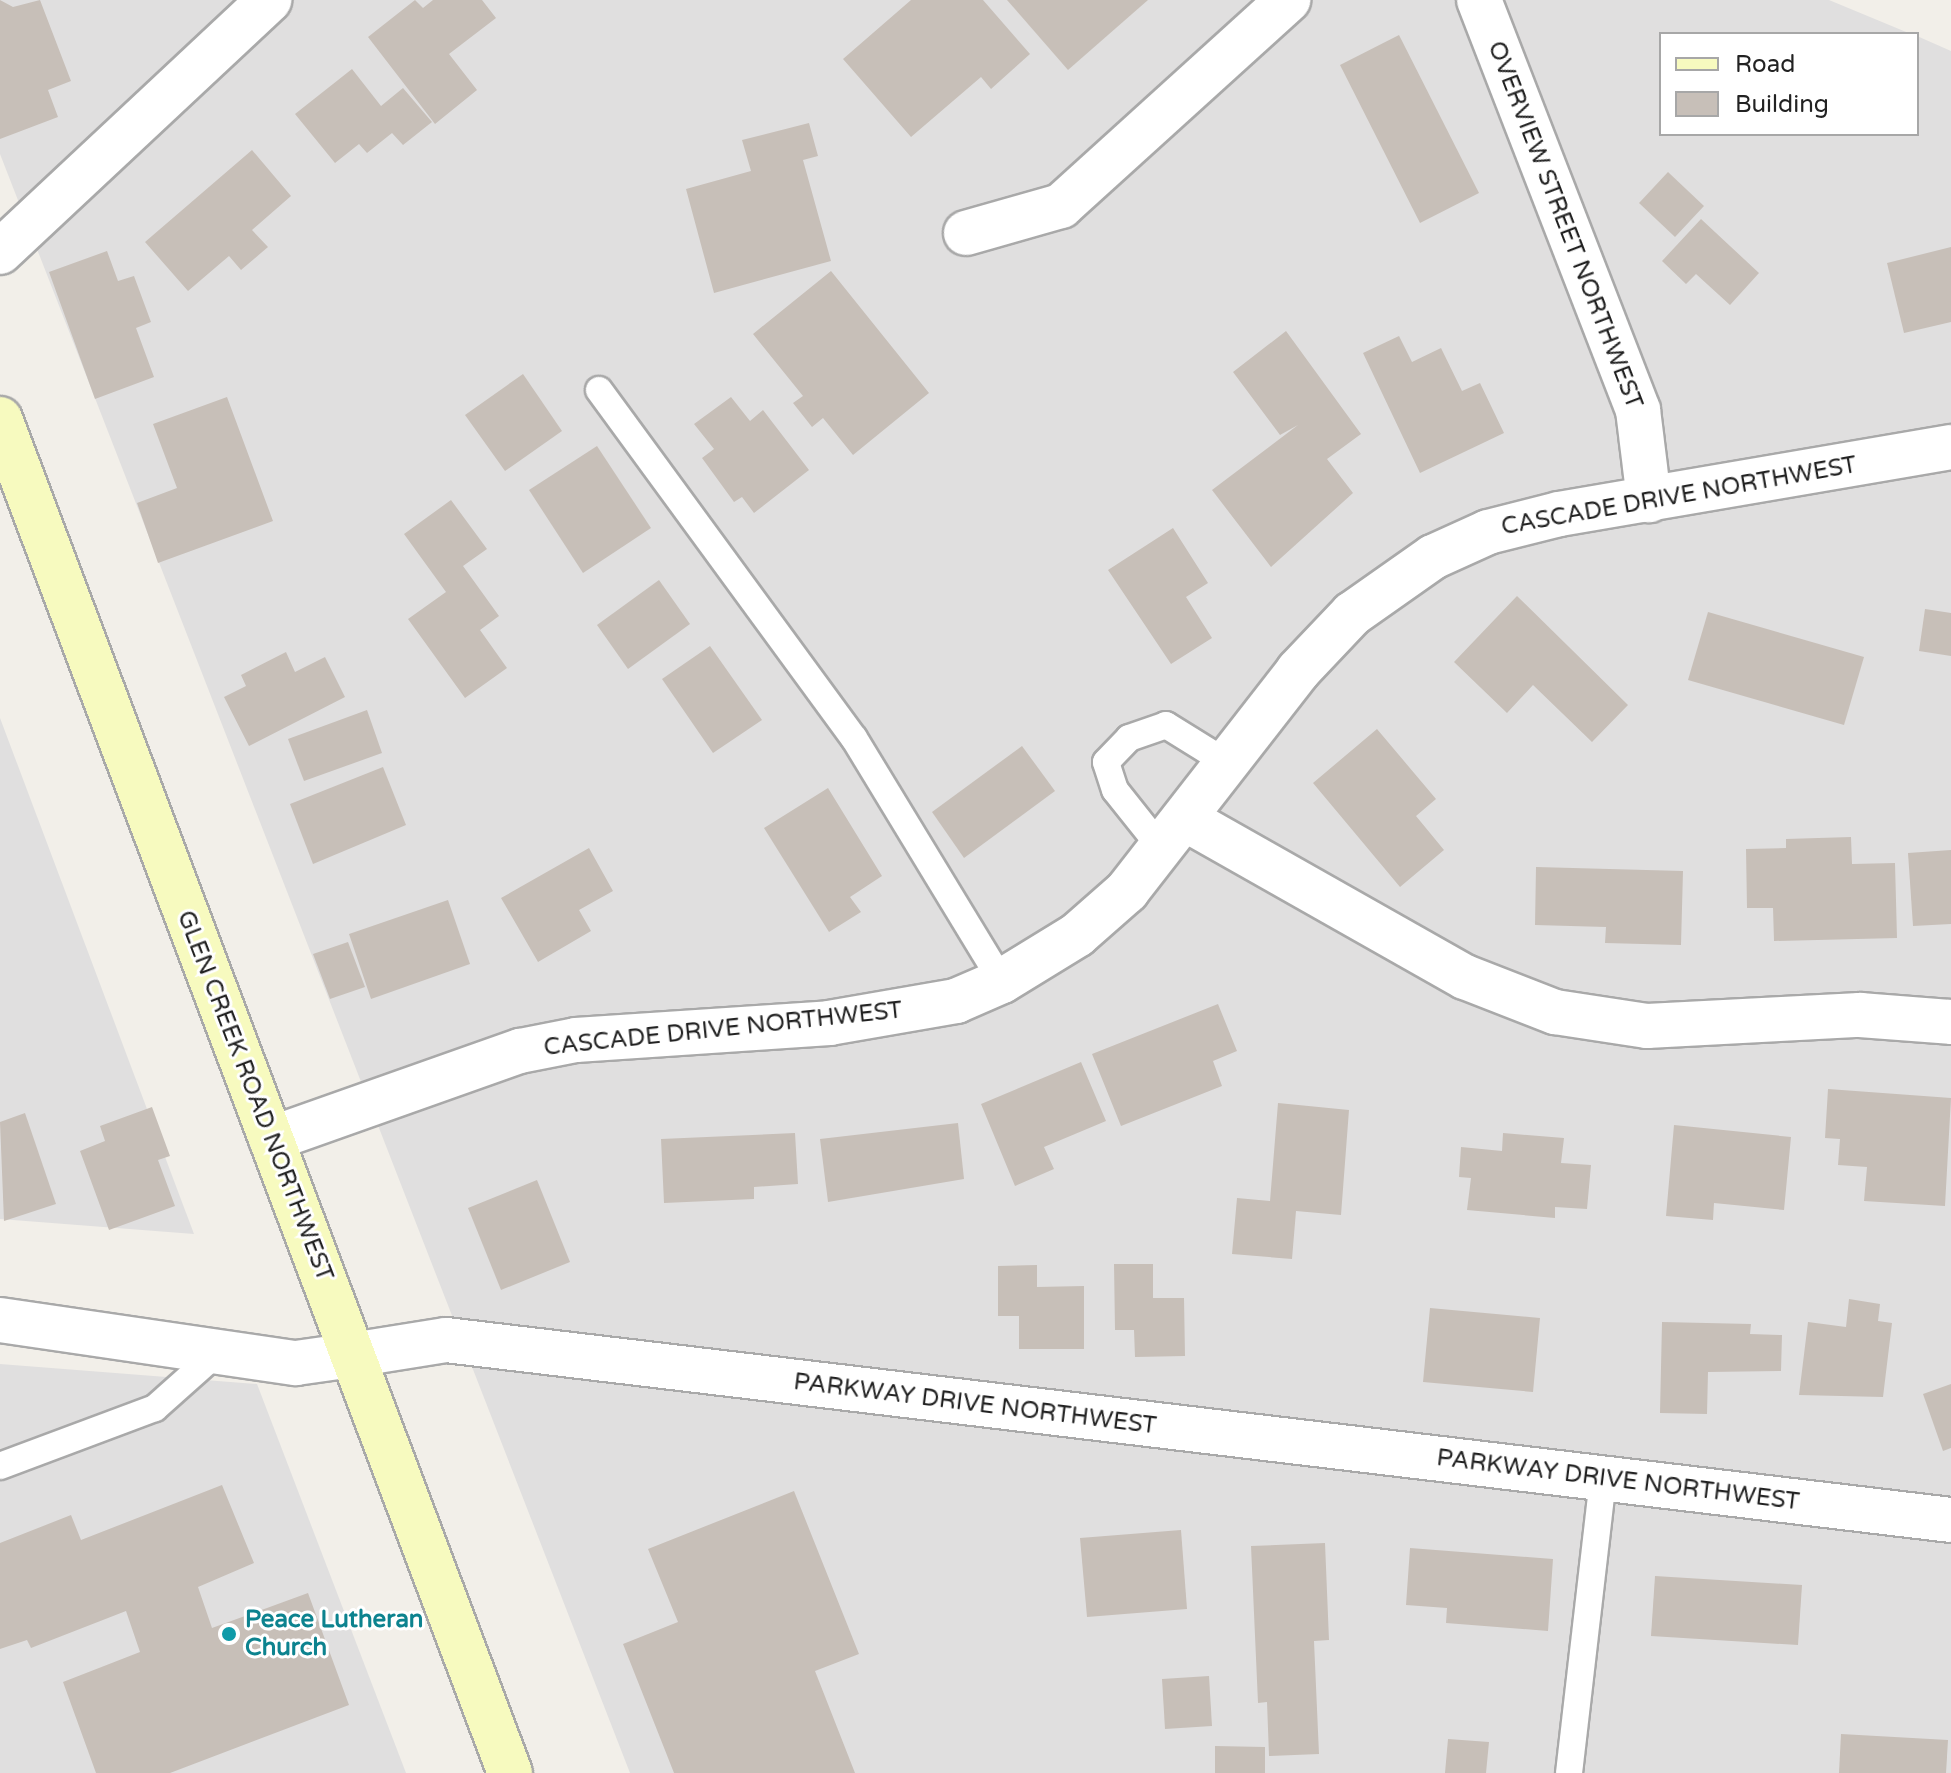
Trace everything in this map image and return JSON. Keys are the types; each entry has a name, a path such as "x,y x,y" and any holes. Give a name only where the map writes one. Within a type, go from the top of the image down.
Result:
{"main road":[{"name":"GLEN CREEK ROAD NORTHWEST","path":"0,419 352,1355 503,1771"}],"street":[{"path":"0,252 269,0"},
{"path":"966,233 1061,206 1288,0"},
{"name":"OVERVIEW STREET NORTHWEST","path":"1479,0 1638,410 1649,500"},
{"name":"CASCADE DRIVE NORTHWEST","path":"271,1139 520,1051 576,1040 829,1023 956,1001 1002,981 1077,935 1175,834 1298,671 1397,579 1488,532 1649,500 1951,447"},
{"path":"1175,834 1465,977 1555,1012 1647,1026 1860,1015 1951,1022"},
{"name":"PARKWAY DRIVE NORTHWEST","path":"0,1320 296,1363 446,1340 1951,1520"}],"lane":[{"path":"599,390 854,738 1002,981"},
{"path":"1175,834 1115,790 1106,762 1129,738 1166,725 1229,764"},
{"path":"0,1466 155,1408 219,1351"},
{"path":"1569,1773 1603,1478"}],"shaded area":[{"path":"0,0 1829,0 1906,32 1659,32 1659,136 1919,136 1919,37 1951,51 1951,1773 630,1773 0,154"},
{"path":"0,718 194,1234 0,1219"},
{"path":"0,1364 257,1384 406,1773 0,1773"}],"building":[{"path":"0,0 13,7 40,0 71,81 48,90 58,117 0,139"},
{"path":"415,0 423,8 433,0 482,0 496,18 449,54 477,90 435,124 368,37"},
{"path":"911,0 983,0 1030,54 991,89 981,77 911,137 843,59"},
{"path":"1007,0 1148,0 1068,70"},
{"path":"1399,35 1479,193 1420,223 1340,65"},
{"path":"352,69 381,106 403,88 432,122 403,145 392,133 367,153 359,144 335,163 295,114"},
{"path":"809,123 818,156 803,160 831,261 714,293 686,189 751,171 742,140"},
{"path":"252,150 291,196 252,230 268,247 241,270 229,256 188,291 145,242"},
{"path":"1668,172 1704,206 1675,237 1639,203"},
{"path":"1701,219 1759,273 1730,305 1696,274 1686,284 1662,261"},
{"path":"1951,247 1951,322 1904,333 1887,263"},
{"path":"107,251 118,281 134,276 151,322 136,328 154,377 95,399 49,272"},
{"path":"831,271 929,393 853,455 823,418 812,427 793,403 803,396 753,334"},
{"path":"1286,331 1361,434 1327,459 1353,493 1271,567 1212,490 1298,425 1280,435 1233,372"},
{"path":"1399,336 1412,362 1441,348 1462,391 1480,383 1504,433 1420,473 1363,353"},
{"path":"523,374 562,431 505,471 465,415"},
{"path":"227,397 273,521 158,563 137,503 177,488 153,424"},
{"path":"731,397 750,421 763,410 809,470 754,513 742,497 734,502 702,458 714,449 694,424"},
{"path":"597,446 651,528 583,573 529,490"},
{"path":"451,500 487,549 463,566 499,616 480,630 507,668 465,698 408,619 446,592 404,534"},
{"path":"1173,528 1208,583 1186,597 1212,638 1171,664 1108,570"},
{"path":"659,580 690,624 628,669 597,625"},
{"path":"1517,596 1628,705 1592,742 1533,685 1507,713 1454,662"},
{"path":"1925,609 1951,613 1951,656 1919,651"},
{"path":"1708,612 1864,657 1844,725 1688,680"},
{"path":"710,646 762,720 713,753 662,679"},
{"path":"286,652 295,672 325,657 345,697 249,746 224,697 246,686 241,675"},
{"path":"367,710 382,753 304,781 288,739"},
{"path":"1377,729 1436,799 1416,816 1444,850 1400,887 1313,783"},
{"path":"1022,746 1055,791 964,858 932,812"},
{"path":"383,767 406,825 313,864 290,804"},
{"path":"828,788 882,876 850,897 861,912 829,932 764,828"},
{"path":"1851,837 1852,864 1895,863 1897,938 1774,941 1773,908 1747,908 1746,849 1786,848 1786,839"},
{"path":"589,848 613,891 579,910 591,931 538,962 501,898"},
{"path":"1951,850 1951,924 1913,926 1908,853"},
{"path":"1536,867 1683,871 1681,945 1605,943 1606,927 1535,925"},
{"path":"448,900 470,964 371,999 349,934"},
{"path":"348,942 365,987 330,999 313,954"},
{"path":"1218,1004 1237,1051 1213,1061 1222,1086 1121,1126 1092,1054"},
{"path":"1081,1062 1106,1121 1044,1147 1054,1169 1015,1186 981,1104"},
{"path":"1828,1089 1951,1098 1945,1206 1864,1201 1867,1167 1838,1165 1840,1139 1825,1138"},
{"path":"1278,1103 1349,1110 1341,1215 1296,1211 1292,1259 1232,1254 1237,1198 1270,1201"},
{"path":"152,1107 170,1156 158,1160 175,1206 109,1230 80,1151 105,1141 100,1126"},
{"path":"25,1113 56,1204 4,1221 0,1122"},
{"path":"958,1123 964,1179 828,1202 820,1139"},
{"path":"1674,1125 1791,1137 1784,1210 1714,1203 1713,1220 1666,1216"},
{"path":"795,1133 798,1184 754,1187 754,1199 664,1203 661,1139"},
{"path":"1503,1133 1564,1138 1561,1163 1591,1165 1587,1209 1555,1207 1555,1218 1467,1210 1471,1178 1459,1177 1461,1147 1502,1151"},
{"path":"537,1180 570,1262 501,1290 468,1208"},
{"path":"1114,1264 1153,1264 1153,1298 1184,1298 1185,1356 1135,1357 1134,1330 1115,1330"},
{"path":"1037,1265 1037,1287 1084,1286 1084,1349 1019,1349 1019,1316 998,1316 998,1266"},
{"path":"1849,1299 1880,1304 1878,1321 1892,1323 1883,1397 1799,1395 1808,1322 1846,1327"},
{"path":"1430,1308 1540,1318 1533,1392 1423,1382"},
{"path":"1662,1322 1751,1324 1750,1334 1782,1335 1781,1371 1708,1372 1707,1414 1660,1413"},
{"path":"1951,1384 1951,1448 1943,1451 1923,1394"},
{"name":"Peace Lutheran Church","path":"222,1485 254,1563 198,1587 212,1628 308,1593 349,1705 170,1773 96,1773 63,1682 140,1652 126,1611 31,1648 27,1640 0,1649 0,1543 71,1515 81,1540"},
{"path":"794,1491 859,1654 815,1671 855,1773 674,1773 623,1644 678,1622 648,1549"},
{"path":"1181,1530 1187,1609 1087,1617 1080,1538"},
{"path":"1325,1543 1329,1640 1314,1641 1319,1754 1269,1756 1267,1702 1258,1703 1251,1546"},
{"path":"1410,1548 1553,1559 1548,1631 1446,1623 1447,1608 1406,1605"},
{"path":"1655,1576 1802,1585 1798,1645 1651,1636"},
{"path":"1209,1676 1212,1726 1165,1729 1162,1679"},
{"path":"1841,1734 1948,1740 1946,1773 1839,1773"},
{"path":"1448,1739 1489,1742 1486,1773 1445,1773"},
{"path":"1215,1746 1265,1747 1265,1773 1215,1773"}],"place":[{"name":"Peace Lutheran Church","path":"229,1634"}]}
